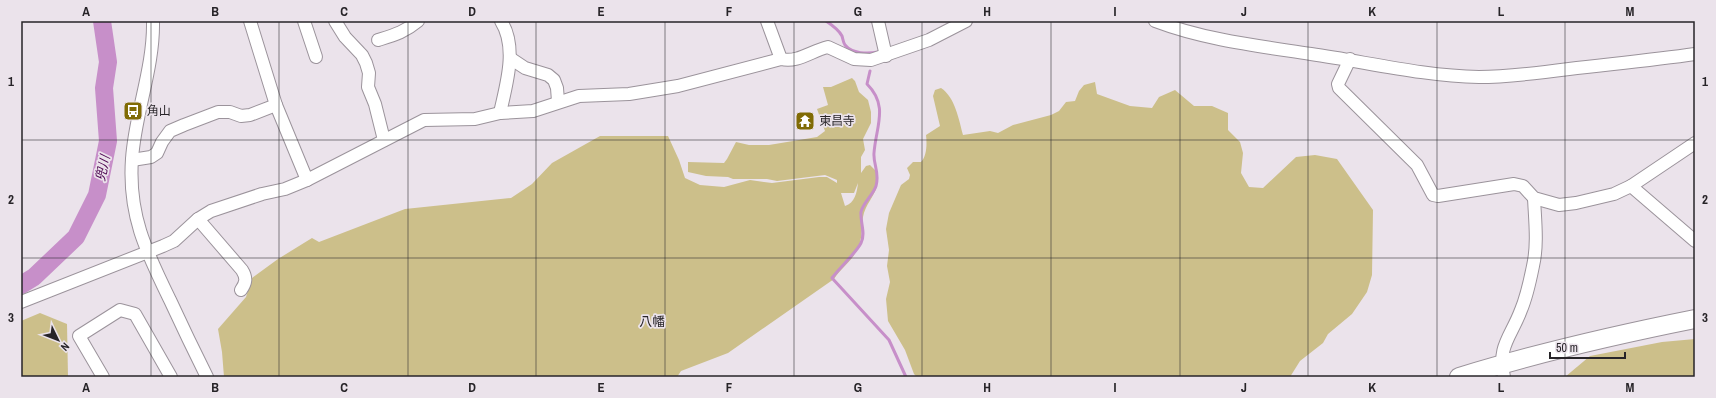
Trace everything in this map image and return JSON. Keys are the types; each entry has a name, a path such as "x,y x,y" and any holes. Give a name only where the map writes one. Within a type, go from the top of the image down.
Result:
{"highway":[{"path":"1459,377 1503,371 1607,337 1695,319"}],"street":[{"path":"153,21 150,55 135,131 132,160 133,203 138,228 146,252 207,377"},
{"path":"250,21 276,105 307,180"},
{"path":"304,21 316,57"},
{"path":"335,21 342,33 362,55 366,63 369,73 368,87 375,104 384,140"},
{"path":"378,40 399,34 418,21"},
{"path":"500,113 510,58 509,39 501,21"},
{"path":"767,21 781,59"},
{"path":"878,21 886,56"},
{"path":"21,302 174,241 198,219 211,211 262,194 285,189 307,180 424,120 475,119 500,113 533,110 558,101 579,96 629,94 678,86 781,59 789,61 798,60 807,54 828,47 854,59 863,61 886,56 929,40 966,21"},
{"path":"1155,21 1253,46 1350,59 1450,75 1478,77 1524,75 1695,54"},
{"path":"510,58 525,68 548,75 554,80 557,88 558,101"},
{"path":"1350,59 1338,84 1339,88 1417,165 1433,195 1438,196 1514,184 1523,186 1534,198 1559,204 1576,203 1614,194 1631,186 1695,143"},
{"path":"132,160 151,157 157,153 162,142 170,131 218,112 230,112 241,116 250,115 276,105"},
{"path":"1631,186 1695,241"},
{"path":"1503,371 1503,348 1516,325 1522,308 1535,256 1534,198"},
{"path":"198,219 246,276 245,283 241,290"},
{"path":"103,377 79,336 120,310 135,314 171,377"}],"shaded area":[{"path":"852,78 855,81 859,92 868,100 871,112 871,123 863,139 865,150 861,157 861,173 866,166 870,165 876,171 877,184 876,190 864,213 859,246 852,258 834,279 728,353 681,371 677,377 224,377 218,329 246,297 252,278 278,259 312,238 319,242 405,209 511,198 532,184 552,163 600,136 668,136 685,178 700,185 724,187 750,180 772,183 819,177 827,177 837,183 837,180 825,175 777,181 767,179 733,179 728,177 706,176 688,172 688,162 724,163 736,142 749,145 769,145 817,137 825,131 817,109 828,105 823,87 831,87","holes":["858,183 853,200 845,206 841,193 854,193"]},
{"path":"1095,82 1097,94 1130,106 1152,108 1159,97 1175,90 1194,106 1212,106 1228,113 1228,130 1240,142 1243,153 1241,173 1249,187 1263,188 1296,157 1315,155 1337,159 1373,210 1372,275 1367,292 1352,314 1328,334 1323,343 1300,361 1290,377 917,377 914,374 905,350 888,321 886,299 890,282 887,266 889,250 886,229 889,213 901,185 909,179 910,175 907,168 913,162 921,162 925,153 926,135 940,126 933,96 935,90 941,88 950,97 956,109 963,135 990,131 998,133 1013,125 1051,115 1059,111 1066,102 1075,101 1079,91 1084,85"},
{"path":"40,313 67,324 68,377 21,377 21,321"},
{"path":"1695,339 1695,377 1565,377 1590,356 1662,342"}],"waterway":[{"name":"兜川","path":"21,285 34,277 76,237 97,195 108,141 104,88 108,62 102,21"},
{"path":"826,21 839,32 842,36 843,42 848,48 856,52 878,52"},
{"path":"870,71 867,84 874,92 878,100 880,117 874,153 877,181 875,189 861,212 863,231 861,243 832,278 889,340 906,377"}],"place":[{"name":"角山","path":"133,111"},
{"name":"東昌寺","path":"805,121"}],"district":[{"name":"八幡","path":"652,321"}]}
